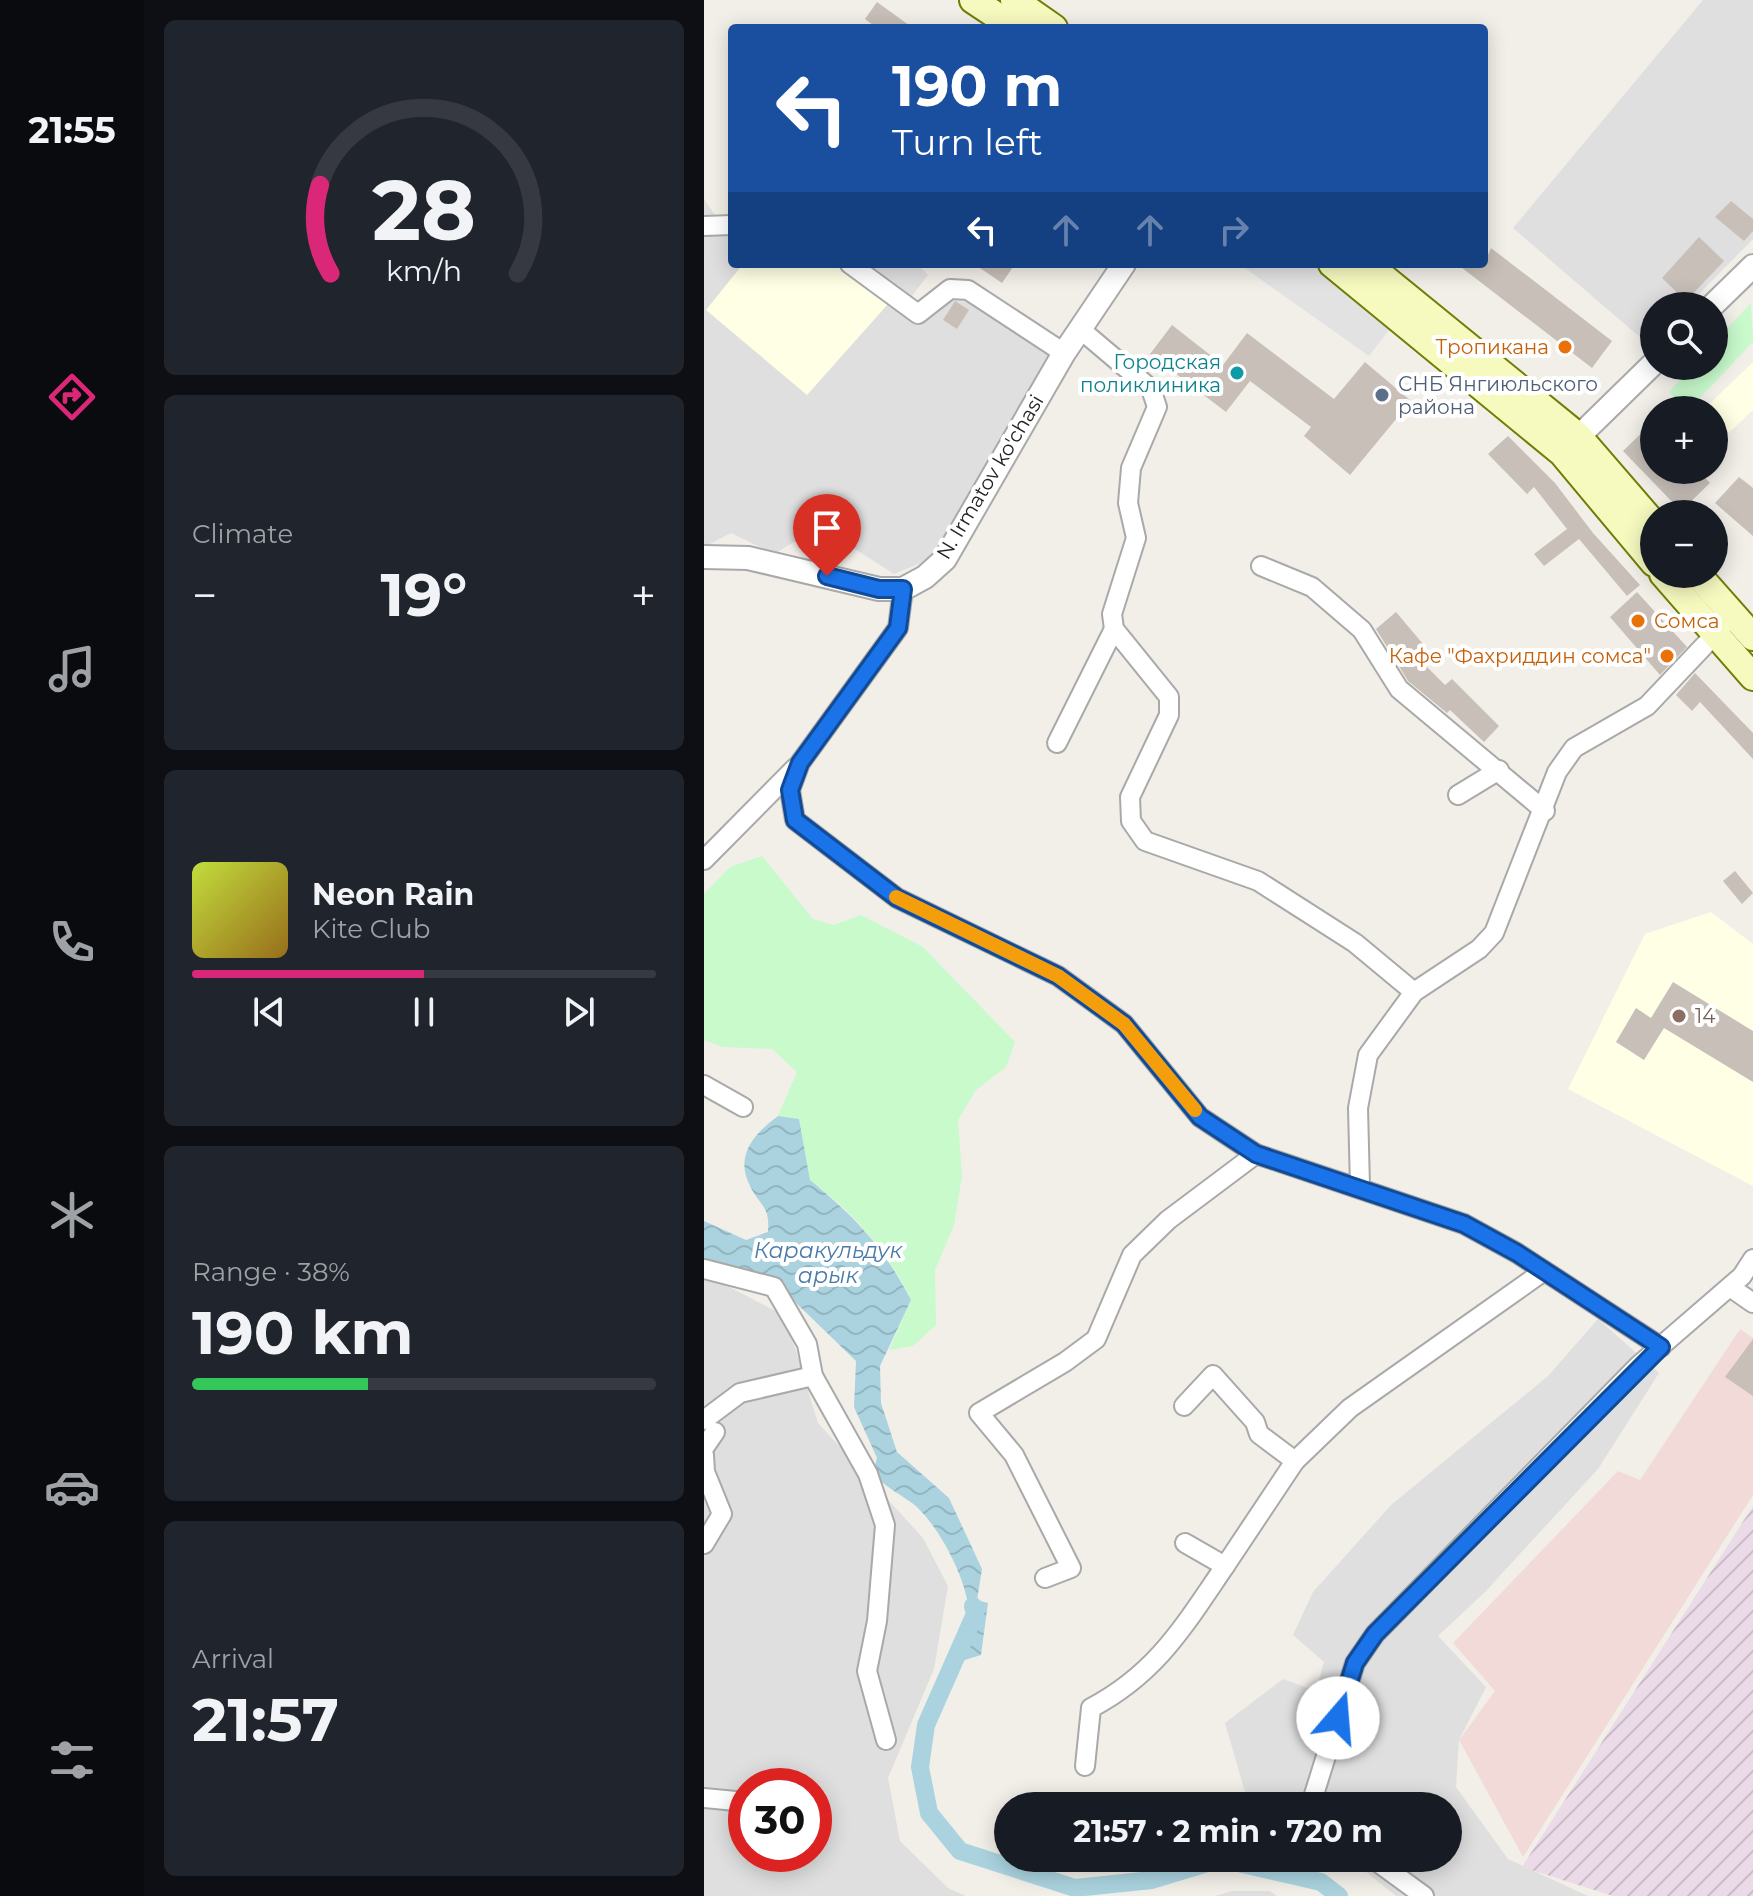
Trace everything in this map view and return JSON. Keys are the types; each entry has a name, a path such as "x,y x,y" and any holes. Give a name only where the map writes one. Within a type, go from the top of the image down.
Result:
{"main road":[{"path":"973,0 1009,24"},
{"path":"1014,0 1048,24"},
{"path":"1337,268 1570,445 1640,543"},
{"path":"1371,268 1640,511"},
{"path":"1675,588 1753,677"},
{"path":"1709,588 1753,637"}],"street":[{"path":"704,226 728,225"},
{"path":"855,268 918,314 950,289 968,290 1064,353"},
{"name":"N. Irmatov ko'chasi","path":"903,589 925,577 945,559 1064,353 1121,268"},
{"path":"1728,293 1750,275"},
{"path":"1080,329 1151,389 1157,407 1131,468 1128,503 1136,538 1112,614 1114,629 1169,697 1169,715 1130,797 1131,821 1145,841 1258,881 1355,943 1414,992"},
{"path":"1570,445 1640,377"},
{"path":"704,557 748,558 879,589 903,589 898,628 800,763 704,860"},
{"path":"1261,566 1312,587 1352,621 1362,630 1399,689 1545,811"},
{"path":"1360,1187 1361,1075 1368,1055 1414,992 1479,949 1494,933 1545,811 1557,772 1574,748 1647,706 1715,636 1731,614"},
{"path":"1057,743 1114,629"},
{"path":"800,763 790,790 795,820 897,898 1058,976 1124,1024 1200,1117 1256,1154 1464,1224 1544,1271 1661,1347"},
{"path":"1458,795 1499,770"},
{"path":"704,1085 743,1107"},
{"path":"1045,1578 1071,1568 1014,1455 979,1413 1065,1362 1096,1339 1132,1255 1168,1220 1256,1154"},
{"path":"1313,1792 1355,1663 1375,1634 1661,1347 1730,1287 1753,1259"},
{"path":"704,1269 774,1287 807,1344 813,1376 868,1474 885,1525 877,1621 867,1671 886,1740"},
{"path":"1085,1766 1091,1708 1117,1694 1163,1655 1295,1461 1350,1408 1544,1271"},
{"path":"1730,1287 1753,1303"},
{"path":"1184,1406 1213,1375 1255,1422 1259,1434 1295,1461"},
{"path":"704,1448 710,1426 740,1393 813,1376"},
{"path":"704,1455 705,1472 722,1514 704,1544"},
{"path":"1185,1543 1225,1566"},
{"path":"704,1798 728,1800"},
{"path":"1391,1872 1424,1896"}],"shaded area":[{"path":"1703,0 1753,0 1753,239 1701,292 1640,292 1640,337 1513,228"},
{"path":"704,199 728,234 728,268 845,268 916,325 948,300 971,302 1051,353 969,507 933,558 894,574 855,549 835,517 774,554 731,533 704,547"},
{"path":"740,268 840,268 888,304 807,395 706,310"},
{"path":"867,268 921,268 928,275 908,301"},
{"path":"1245,268 1323,268 1393,325 1369,356"},
{"path":"1753,362 1753,410 1728,434 1728,396 1718,396"},
{"name":"14","path":"1711,912 1753,944 1753,1186 1568,1089 1645,934"},
{"path":"704,1274 785,1316 818,1423 923,1538 948,1586 934,1669 888,1778 900,1841 948,1888 966,1896 704,1896"},
{"path":"1598,1319 1659,1373 1598,1469 1485,1592 1438,1636 1486,1687 1459,1740 1456,1787 1460,1792 1245,1792 1225,1723 1283,1679 1316,1691 1324,1662 1293,1635 1313,1592 1391,1505 1548,1376"},
{"path":"1740,1329 1753,1338 1753,1495 1523,1857 1459,1740 1495,1691 1453,1643 1618,1471 1640,1480"},
{"path":"1753,1506 1753,1896 1613,1896 1522,1867"},
{"path":"1462,1795 1508,1859 1588,1896 1396,1896 1366,1872 1462,1872"},
{"path":"1233,1891 1270,1891 1277,1896 1214,1896"}],"green space":[{"path":"1751,303 1753,342 1728,368 1728,328"},
{"path":"1680,380 1717,380 1701,396 1673,396 1669,392"},
{"path":"762,856 813,919 834,925 861,915 923,947 1015,1042 1006,1067 976,1090 958,1120 962,1176 954,1225 935,1270 936,1325 913,1346 889,1350 911,1300 902,1282 868,1234 841,1205 810,1180 799,1119 778,1116 797,1072 772,1049 722,1047 704,1040 704,894 730,867"}],"water":[{"name":"Каракульдук арык","path":"778,1116 799,1119 810,1180 842,1207 867,1234 890,1264 911,1300 880,1366 881,1403 897,1452 949,1498 982,1569 977,1600 988,1603 981,1655 952,1664 968,1630 967,1599 962,1580 944,1543 923,1513 873,1473 877,1458 854,1407 856,1361 794,1301 778,1279 704,1264 704,1221 746,1240 768,1232 766,1211 750,1186 744,1164 755,1137"}],"building":[{"path":"877,2 907,24 872,24 865,19"},
{"path":"1731,201 1753,219 1753,231 1744,241 1715,217"},
{"path":"1699,237 1724,261 1695,292 1677,292 1662,278"},
{"path":"1491,248 1612,341 1592,368 1462,268 1488,268"},
{"path":"980,268 1012,268 1002,283"},
{"path":"955,301 969,310 957,329 943,320"},
{"path":"1172,325 1223,365 1247,333 1334,399 1365,362 1411,401 1350,475 1304,436 1311,427 1250,381 1226,412 1150,354"},
{"path":"1640,435 1640,469 1623,451"},
{"path":"1508,436 1555,483 1593,533 1640,585 1627,596 1579,539 1544,566 1534,554 1567,529 1534,487 1527,494 1488,454"},
{"path":"1739,477 1753,488 1753,536 1728,514 1728,500 1718,500"},
{"path":"1655,484 1709,484 1692,500 1670,500"},
{"path":"1637,592 1687,647 1660,675 1610,617"},
{"path":"1396,612 1423,644 1413,653 1445,685 1452,679 1499,726 1484,742 1450,710 1447,713 1408,681 1376,629"},
{"path":"1695,673 1753,733 1753,759 1700,702 1692,711 1676,695"},
{"path":"1735,871 1753,893 1742,904 1723,881"},
{"path":"1673,982 1753,1031 1753,1082 1664,1028 1644,1060 1616,1042 1636,1008 1651,1018"},
{"path":"1753,1339 1753,1396 1725,1377"}],"waterway":[{"name":"Каракульдук арык","path":"973,1606 975,1614 926,1725 920,1767 929,1813 960,1851 1075,1888 1152,1880 1221,1859 1321,1882 1339,1896"}],"slow traffic":[{"path":"896,897 1058,976 1124,1024 1195,1110"}],"place":[{"name":"Тропикана","path":"1565,347"},
{"name":"Городская поликлиника","path":"1237,373"},
{"name":"СНБ Янгиюльского района","path":"1382,395"},
{"name":"Сомса","path":"1638,621"},
{"name":"Кафе \"Фахриддин сомса\"","path":"1667,656"},
{"name":"14","path":"1679,1016"}],"route":[{"path":"827,576 879,589 903,589 898,628 800,763 790,790 795,820 897,898 1058,976 1124,1024 1200,1117 1256,1154 1464,1224 1517,1253 1661,1347 1639,1365 1375,1634 1355,1663 1338,1718"}]}
